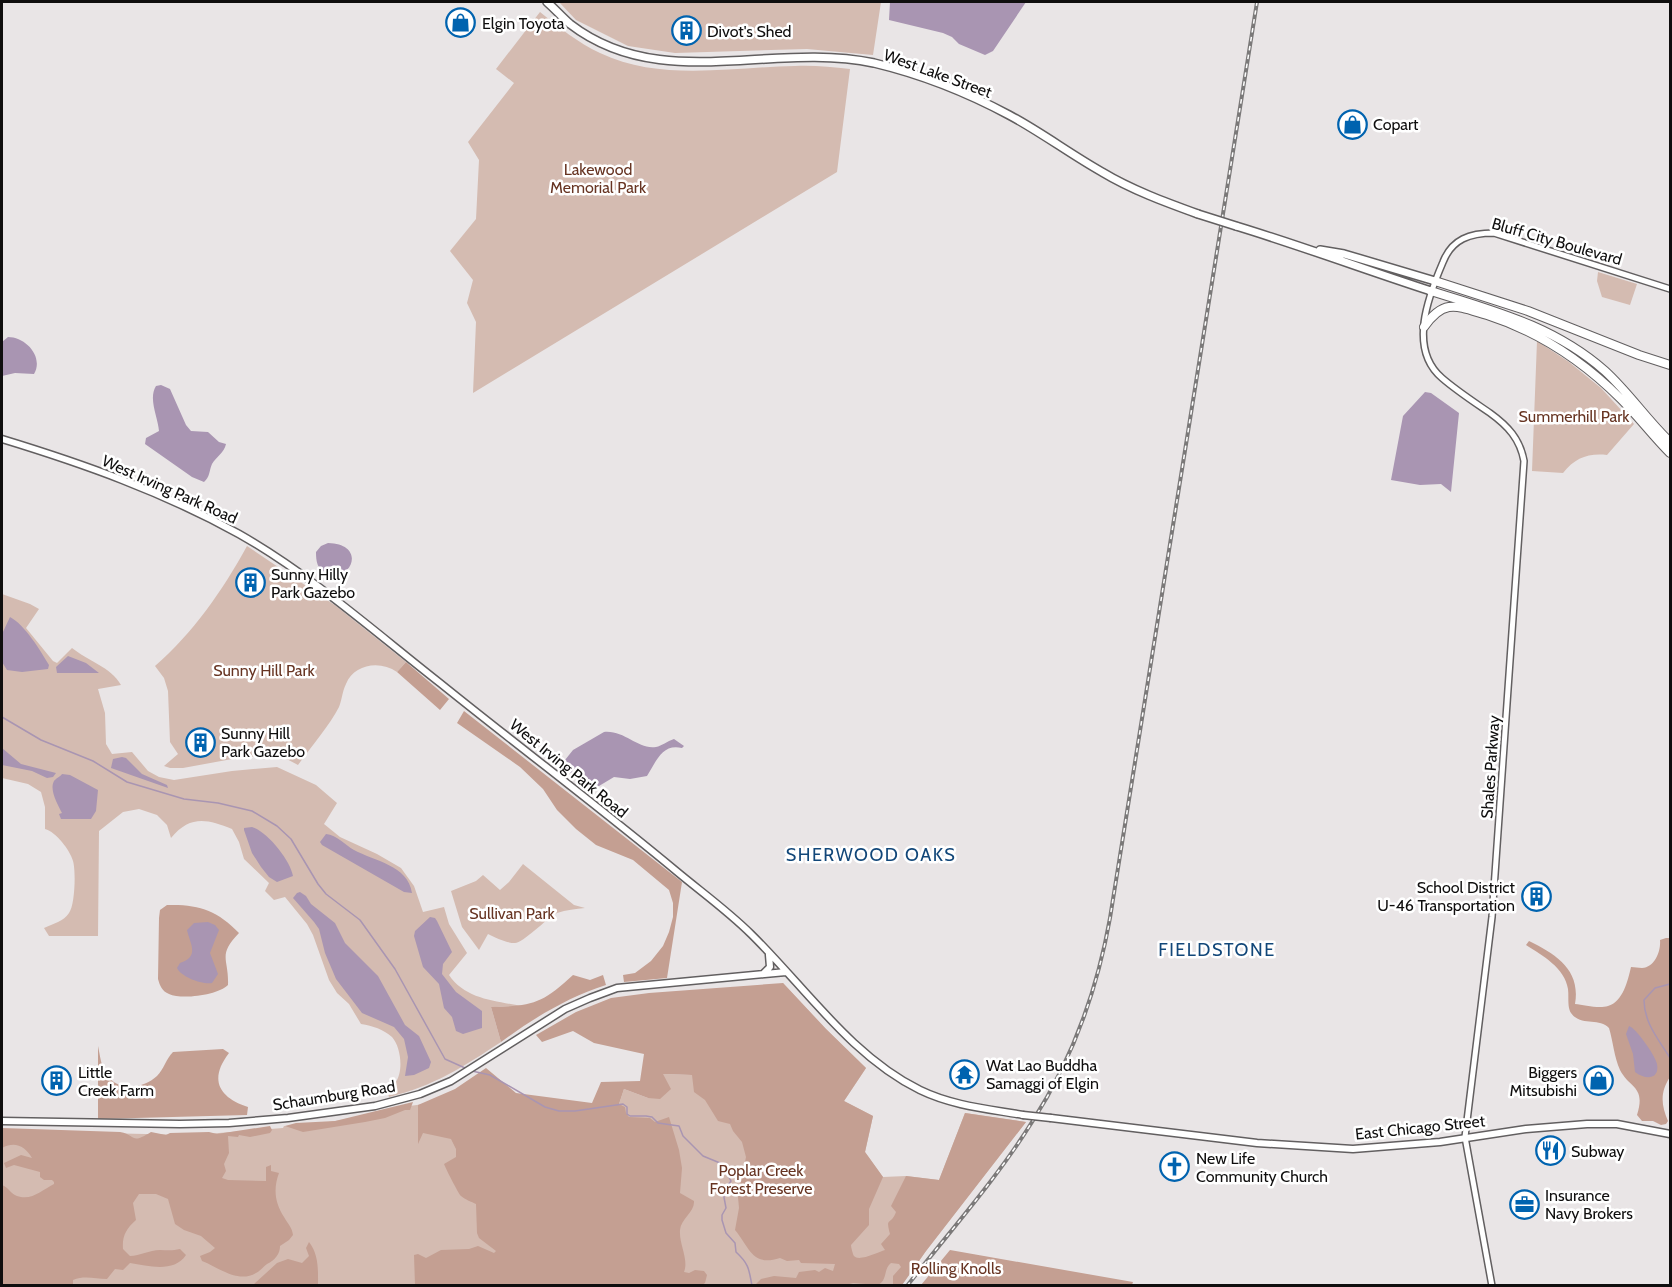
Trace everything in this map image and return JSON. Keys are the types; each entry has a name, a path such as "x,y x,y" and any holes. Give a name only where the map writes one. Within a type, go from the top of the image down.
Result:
{"highway":[{"name":"West Lake Street","path":"547,2 568,22 596,41 629,54 657,60 687,62 821,57 874,63 910,74 956,90 991,106 1102,172 1149,196 1431,291"},
{"name":"West Lake Street","path":"1306,248 1344,254 1435,281"},
{"path":"1435,281 1528,311 1639,355 1671,365"},
{"path":"1431,291 1523,320 1545,330 1580,352 1605,371 1671,442"},
{"path":"1424,327 1439,309 1449,306 1509,322 1539,335 1570,355 1601,380 1671,453"}],"main road":[{"name":"West Irving Park Road","path":"2,439 108,473 144,488 233,531 287,565 344,607 673,868 750,933 882,1067 921,1090 971,1107 1100,1124"},
{"path":"762,974 770,967 769,954"},
{"name":"Schaumburg Road","path":"2,1121 180,1124 279,1119 375,1106 420,1094 451,1081 565,1009 617,988 786,972"},
{"name":"East Chicago Street","path":"1100,1124 1257,1143 1353,1149 1440,1142 1465,1137 1587,1124 1617,1124 1671,1134"}],"street":[{"name":"Bluff City Boulevard","path":"1431,291 1445,257 1457,242 1471,235 1487,233 1494,233 1671,289"},
{"name":"Shales Parkway","path":"1431,291 1424,327 1425,351 1437,373 1507,427 1520,446 1524,461 1492,917 1465,1137 1492,1286"}],"green space":[{"path":"559,2 881,2 873,55 807,49 675,53 628,46 576,20"},
{"name":"Lakewood Memorial Park","path":"540,12 592,49 623,62 647,67 696,71 802,66 850,69 837,172 473,393 476,322 467,303 473,280 450,251 476,219 479,160 468,142 514,83 496,69"},
{"path":"1598,272 1637,284 1630,305 1602,297 1597,281"},
{"name":"Summerhill Park","path":"1537,341 1569,362 1601,388 1634,424 1607,455 1582,458 1563,473 1532,471"},
{"name":"Sunny Hill Park","path":"247,546 336,606 406,662 397,672 376,665 361,668 355,672 346,684 335,714 298,765 281,756 243,757 183,768 164,766 178,754 170,742 168,691 164,678 155,666 182,640 206,610 228,579"},
{"path":"2,594 39,609 26,628 53,661 57,663 72,648 117,679 121,685 98,689 105,713 106,744 112,754 132,752 148,771 159,777 174,780 277,767 316,785 337,803 324,824 340,837 401,868 414,886 423,912 444,907 449,924 467,953 449,975 456,983 481,998 522,1006 491,1007 501,1042 434,1081 389,1097 387,1089 393,1085 400,1073 399,1053 395,1041 381,1030 361,1024 349,1004 337,993 329,980 307,924 285,897 274,900 265,891 269,883 244,859 232,829 207,821 185,825 171,838 167,825 157,815 139,809 123,812 99,831 98,936 49,936 44,928 64,918 71,909 74,866 66,847 54,834 45,829 45,807 41,792 28,784 2,778"},
{"path":"406,662 449,699 440,710 397,672"},
{"path":"464,711 682,882 667,978 624,982 623,975 635,973 651,961 663,946 673,917 673,903 669,890 633,860 596,845 576,829 557,810 543,789 520,767 457,723"},
{"name":"Sullivan Park","path":"523,864 574,905 585,908 557,913 519,942 505,941 488,934 479,950 462,927 451,891 476,881 483,875 500,890"},
{"path":"167,905 198,907 206,910 223,919 239,933 226,952 228,985 223,989 208,994 182,997 169,994 162,988 158,979 159,918 160,910"},
{"path":"1670,938 1670,1077 1664,1088 1663,1099 1668,1121 1661,1125 1653,1121 1642,1121 1637,1115 1640,1098 1636,1089 1620,1070 1609,1028 1600,1023 1580,1020 1571,1013 1566,981 1558,968 1526,945 1529,941 1539,946 1564,965 1574,982 1575,1004 1600,1007 1608,1006 1618,1000 1624,990 1631,967 1647,967 1654,962 1660,940"},
{"path":"573,975 590,980 603,975 606,985 551,1009 501,1042 491,1007 517,1006 536,1002 553,992"},
{"name":"Poplar Creek Forest Preserve","path":"783,983 866,1068 844,1101 873,1116 865,1152 883,1177 906,1176 939,1180 965,1113 1026,1122 902,1285 2,1286 2,1131 194,1135 308,1125 448,1101 487,1109 619,1104 624,1089 648,1098 663,1074 690,1075"},
{"path":"783,983 866,1068 844,1101 873,1116 865,1152 883,1177 869,1209 869,1225 851,1245 856,1258 885,1250 881,1244 890,1234 888,1223 896,1212 891,1206 906,1176 939,1180 965,1113 1026,1122 902,1285 893,1285 893,1276 901,1267 899,1264 891,1263 878,1285 853,1283 842,1286 755,1285 761,1279 774,1276 796,1278 799,1272 815,1270 819,1272 825,1268 833,1271 835,1264 801,1263 799,1260 787,1261 780,1258 763,1260 753,1254 735,1230 739,1208 738,1197 746,1157 742,1142 730,1124 718,1121 705,1100 694,1092 692,1075 663,1074 671,1089 660,1099 648,1098 624,1089 619,1104 625,1107 629,1117 650,1118 655,1122 669,1117 682,1168 680,1193 694,1201 680,1230 685,1262 684,1272 704,1271 707,1275 705,1283 701,1286 415,1285 414,1255 418,1254 426,1258 441,1250 469,1249 478,1246 494,1253 496,1251 479,1238 476,1204 461,1196 444,1164 456,1157 456,1149 451,1139 423,1133 418,1144 418,1105 455,1089 486,1068 516,1093 592,1103 601,1082 640,1081 644,1054 594,1043 573,1031 542,1042 536,1035 576,1012 611,998"},
{"path":"98,1046 106,1074 117,1084 131,1087 145,1084 157,1076 173,1052 223,1049 229,1053 219,1071 220,1086 230,1098 248,1107 247,1115 98,1119"},
{"path":"413,1102 410,1110 365,1122 303,1132 285,1126 296,1123 335,1121"},
{"path":"270,1126 272,1130 270,1133 250,1137 228,1136 229,1153 224,1164 226,1171 222,1178 266,1181 266,1167 271,1165 271,1171 279,1173 276,1185 277,1201 293,1235 280,1246 275,1259 257,1272 249,1276 235,1276 202,1261 200,1256 215,1248 201,1236 175,1224 168,1199 156,1194 139,1194 133,1203 136,1220 125,1233 123,1249 130,1256 156,1250 180,1249 186,1255 181,1261 161,1267 130,1263 123,1270 115,1269 107,1279 82,1278 73,1280 73,1285 2,1285 2,1185 15,1195 27,1197 41,1192 54,1182 44,1180 40,1177 40,1172 14,1165 6,1168 4,1163 21,1155 32,1158 26,1150 19,1146 11,1145 2,1148 2,1128 120,1132 136,1139 151,1132 166,1135 209,1132 217,1134"},
{"path":"309,1242 316,1257 318,1285 253,1285 277,1263 288,1259 302,1263 309,1256 306,1248"},
{"name":"Rolling Knolls","path":"950,1250 1133,1282 1132,1285 921,1285"}],"shaded area":[{"path":"890,2 1026,2 993,51 985,55 959,44 952,37 943,33 889,20"},
{"path":"8,337 21,340 32,349 37,361 34,374 15,373 2,376 2,342"},
{"path":"161,385 170,389 191,431 208,432 219,442 226,444 224,450 212,464 204,482 192,477 145,444 146,438 159,431 153,397 156,386"},
{"path":"1425,392 1431,393 1459,413 1451,492 1441,484 1420,485 1391,480 1403,416"},
{"path":"328,543 340,545 352,556 348,569 342,573 335,575 326,573 318,564 316,552"},
{"path":"10,617 32,638 49,665 48,669 22,672 7,670 2,662 2,634"},
{"path":"68,656 86,663 99,673 57,673 56,667"},
{"path":"604,732 618,734 643,746 658,746 674,739 684,746 669,748 660,755 647,776 630,779 614,777 590,789 561,765 573,750"},
{"path":"2,748 21,764 56,773 53,777 47,778 32,771 2,765"},
{"path":"126,758 142,774 167,785 168,788 111,768 113,759"},
{"path":"62,774 70,775 98,790 96,811 91,819 61,819 59,814 62,813 53,785 54,780"},
{"path":"252,827 264,834 277,847 288,863 293,876 277,882 269,877 252,853 244,830 244,828"},
{"path":"326,834 397,870 404,876 412,893 404,892 322,845 320,842"},
{"path":"300,892 335,923 345,943 378,976 405,1025 419,1036 431,1062 429,1068 414,1075 405,1076 408,1057 404,1039 394,1027 362,1013 336,979 325,953 319,929 293,898"},
{"path":"430,917 437,921 452,952 443,964 442,974 456,992 482,1011 482,1028 463,1034 456,1031 452,1017 444,1008 439,984 423,967 414,936 415,931"},
{"path":"208,922 219,930 210,953 218,974 212,983 198,982 187,977 177,968 192,953 187,930 194,923"},
{"path":"1629,1026 1656,1060 1657,1069 1654,1076 1647,1077 1635,1072 1633,1054 1626,1034"}],"waterway":[{"path":"2,717 41,740 93,761 127,782 184,799 218,803 252,811 277,826 291,839 326,894 360,920 395,969 445,1059 465,1068"},
{"path":"1670,984 1655,988 1644,1000 1649,1024 1670,1058"},
{"path":"472,1071 490,1075 545,1107 559,1111 623,1104 627,1107 627,1114 630,1116 652,1117 658,1123 679,1126 683,1136 703,1156 720,1163 731,1181 723,1192 726,1208 722,1220 726,1233 735,1243 736,1252 748,1267 752,1286"}],"railway":[{"path":"907,1286 988,1185 1032,1122 1071,1049 1098,972 1110,918 1257,2"}],"place":[{"name":"Elgin Toyota","path":"461,23"},
{"name":"Divot's Shed","path":"686,31"},
{"name":"Copart","path":"1352,124"},
{"name":"Sunny Hilly Park Gazebo","path":"250,583"},
{"name":"Sunny Hill Park Gazebo","path":"200,742"},
{"name":"School District U-46 Transportation","path":"1536,896"},
{"name":"Wat Lao Buddha Samaggi of Elgin","path":"965,1074"},
{"name":"Little Creek Farm","path":"57,1081"},
{"name":"Biggers Mitsubishi","path":"1598,1081"},
{"name":"Subway","path":"1550,1151"},
{"name":"New Life Community Church","path":"1175,1167"},
{"name":"Insurance Navy Brokers","path":"1524,1204"}],"district":[{"name":"SHERWOOD OAKS","path":"871,855"},
{"name":"FIELDSTONE","path":"1217,950"}]}
